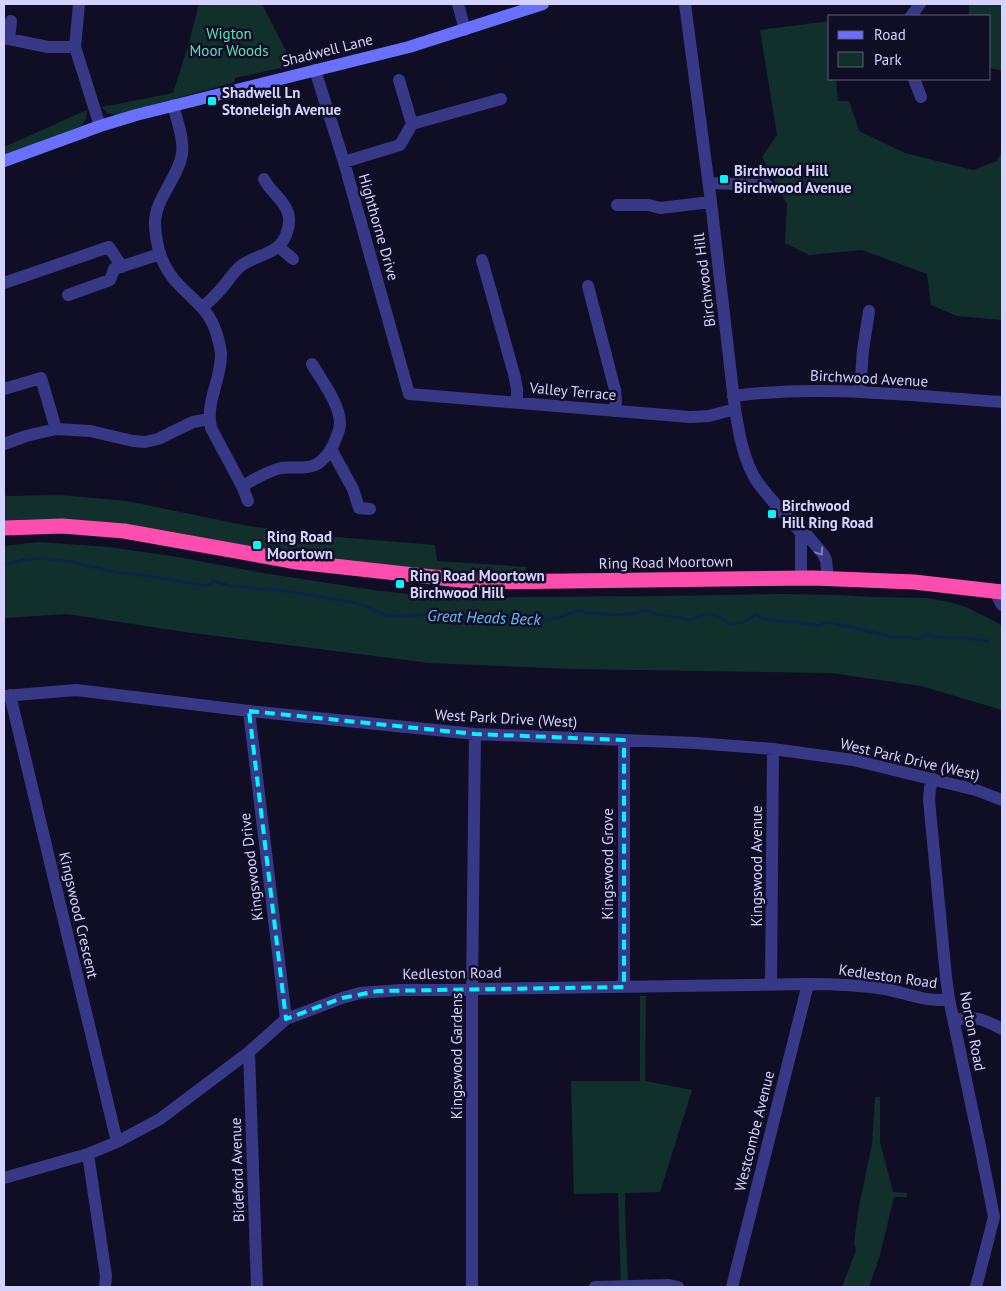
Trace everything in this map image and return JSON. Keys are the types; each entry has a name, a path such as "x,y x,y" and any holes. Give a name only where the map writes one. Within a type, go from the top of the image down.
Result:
{"highway":[{"name":"Ring Road Moortown","path":"4,528 62,526 124,531 297,562 478,582 828,578 914,582 1001,596"}],"street":[{"path":"79,4 75,47 100,126"},
{"path":"458,4 465,30"},
{"name":"Shadwell Lane","path":"4,161 100,126 409,47 543,4"},
{"name":"Birchwood Hill","path":"684,4 711,202 733,396 741,441 746,459 755,478 801,533 808,536 823,554 826,560 828,578"},
{"path":"912,15 920,4"},
{"path":"11,21 6,39 48,47 75,47"},
{"name":"Highthorne Drive","path":"315,70 344,162 409,394"},
{"path":"399,80 412,124"},
{"path":"914,80 921,97"},
{"path":"344,162 400,145 412,124 501,99"},
{"path":"173,106 181,137 182,156 156,214 155,224 160,254 171,276 203,307 217,333 221,355 210,404 209,419 248,501"},
{"path":"203,307 242,265 270,252 279,246 286,237 289,226 289,214 284,204 267,186 264,179"},
{"path":"708,183 767,185"},
{"path":"623,209 649,205 660,208 711,202"},
{"path":"279,246 293,259"},
{"path":"4,283 110,247 122,267"},
{"path":"68,295 110,280 114,269 160,254"},
{"path":"482,260 514,374 517,402"},
{"path":"588,286 615,390 615,411"},
{"path":"860,391 863,350 869,311"},
{"path":"242,486 271,471 282,468 316,465 331,449 341,424 339,414 312,364"},
{"path":"4,389 40,378 56,429"},
{"name":"Birchwood Avenue","path":"733,396 801,390 860,391 1002,402"},
{"name":"Valley Terrace","path":"409,394 690,417 709,416 735,410"},
{"path":"4,444 26,436 56,429 90,431 133,442 145,442 158,439 193,422 209,419"},
{"path":"331,449 353,489 359,508 370,509"},
{"path":"801,533 801,578"},
{"name":"West Park Drive (West)","path":"7,696 76,690 249,711 475,734 696,743 773,749 853,760 976,790 1002,800"},
{"name":"Kingswood Crescent","path":"7,696 117,1142"},
{"name":"Kingswood Drive","path":"249,711 286,1019"},
{"name":"Kingswood Gardens","path":"472,1287 472,989 475,734"},
{"name":"Kingswood Grove","path":"624,740 624,987"},
{"name":"Kingswood Avenue","path":"771,984 773,749"},
{"name":"Norton Road","path":"933,779 929,800 949,999 981,1151 998,1217 976,1287"},
{"name":"Kedleston Road","path":"4,1178 88,1154 117,1142 160,1119 249,1052 286,1019 360,993 401,990 808,984 859,986 934,1000 949,999"},
{"name":"Westcombe Avenue","path":"732,1287 808,984"},
{"path":"954,1020 967,1018 983,1019 1002,1029"},
{"name":"Bideford Avenue","path":"249,1052 257,1287"},
{"path":"88,1154 106,1276 105,1287"},
{"path":"595,1287 669,1285 678,1287"}],"highlighted area":[{"path":"249,711 475,734 624,740 624,987 378,991 342,998 286,1019"}],"green space":[{"name":"Wigton Moor Woods","path":"199,4 262,4 293,65 235,78 235,82 116,115 107,113 102,107 173,93"},
{"path":"969,4 1002,4 1002,71 991,68 991,15 969,15"},
{"path":"828,21 828,80 836,80 838,101 849,101 859,131 905,153 973,170 997,161 1002,151 1002,320 957,316 931,305 927,274 862,250 809,255 785,243 787,204 762,157 777,135 760,30"},
{"path":"87,110 86,119 81,126 4,155 4,147"},
{"path":"4,490 6,496 60,495 127,501 248,526 336,537 435,545 437,561 527,567 524,575 486,575 435,571 284,554 163,530 102,523 30,519 4,521"},
{"path":"38,542 109,547 373,590 455,599 783,594 928,598 966,607 1002,626 1002,710 921,686 831,673 574,669 430,663 185,632 67,614 4,618 4,546"},
{"path":"640,996 646,996 645,1081 692,1090 660,1192 625,1193 628,1286 621,1286 618,1193 574,1194 571,1081 640,1081"},
{"path":"875,1097 880,1097 880,1142 893,1192 907,1193 907,1197 894,1197 879,1258 869,1287 842,1287 856,1250 854,1243 858,1212 872,1144"}],"waterway":[{"name":"Great Heads Beck","path":"4,565 41,558 72,562 110,571 207,586 214,581 230,586 279,590 346,601 362,605 388,616 441,614 490,619 524,618 549,620 578,611 626,615 646,610 656,614 690,620 701,615 712,614 730,624 744,622 756,614 765,619 819,626 828,622 893,637 917,639 925,635 988,641"}],"place":[{"name":"Shadwell Ln Stoneleigh Avenue","path":"212,101"},
{"name":"Birchwood Hill Birchwood Avenue","path":"724,179"},
{"name":"Birchwood Hill Ring Road","path":"772,514"},
{"name":"Ring Road Moortown","path":"257,545"},
{"name":"Ring Road Moortown Birchwood Hill","path":"400,584"}]}
